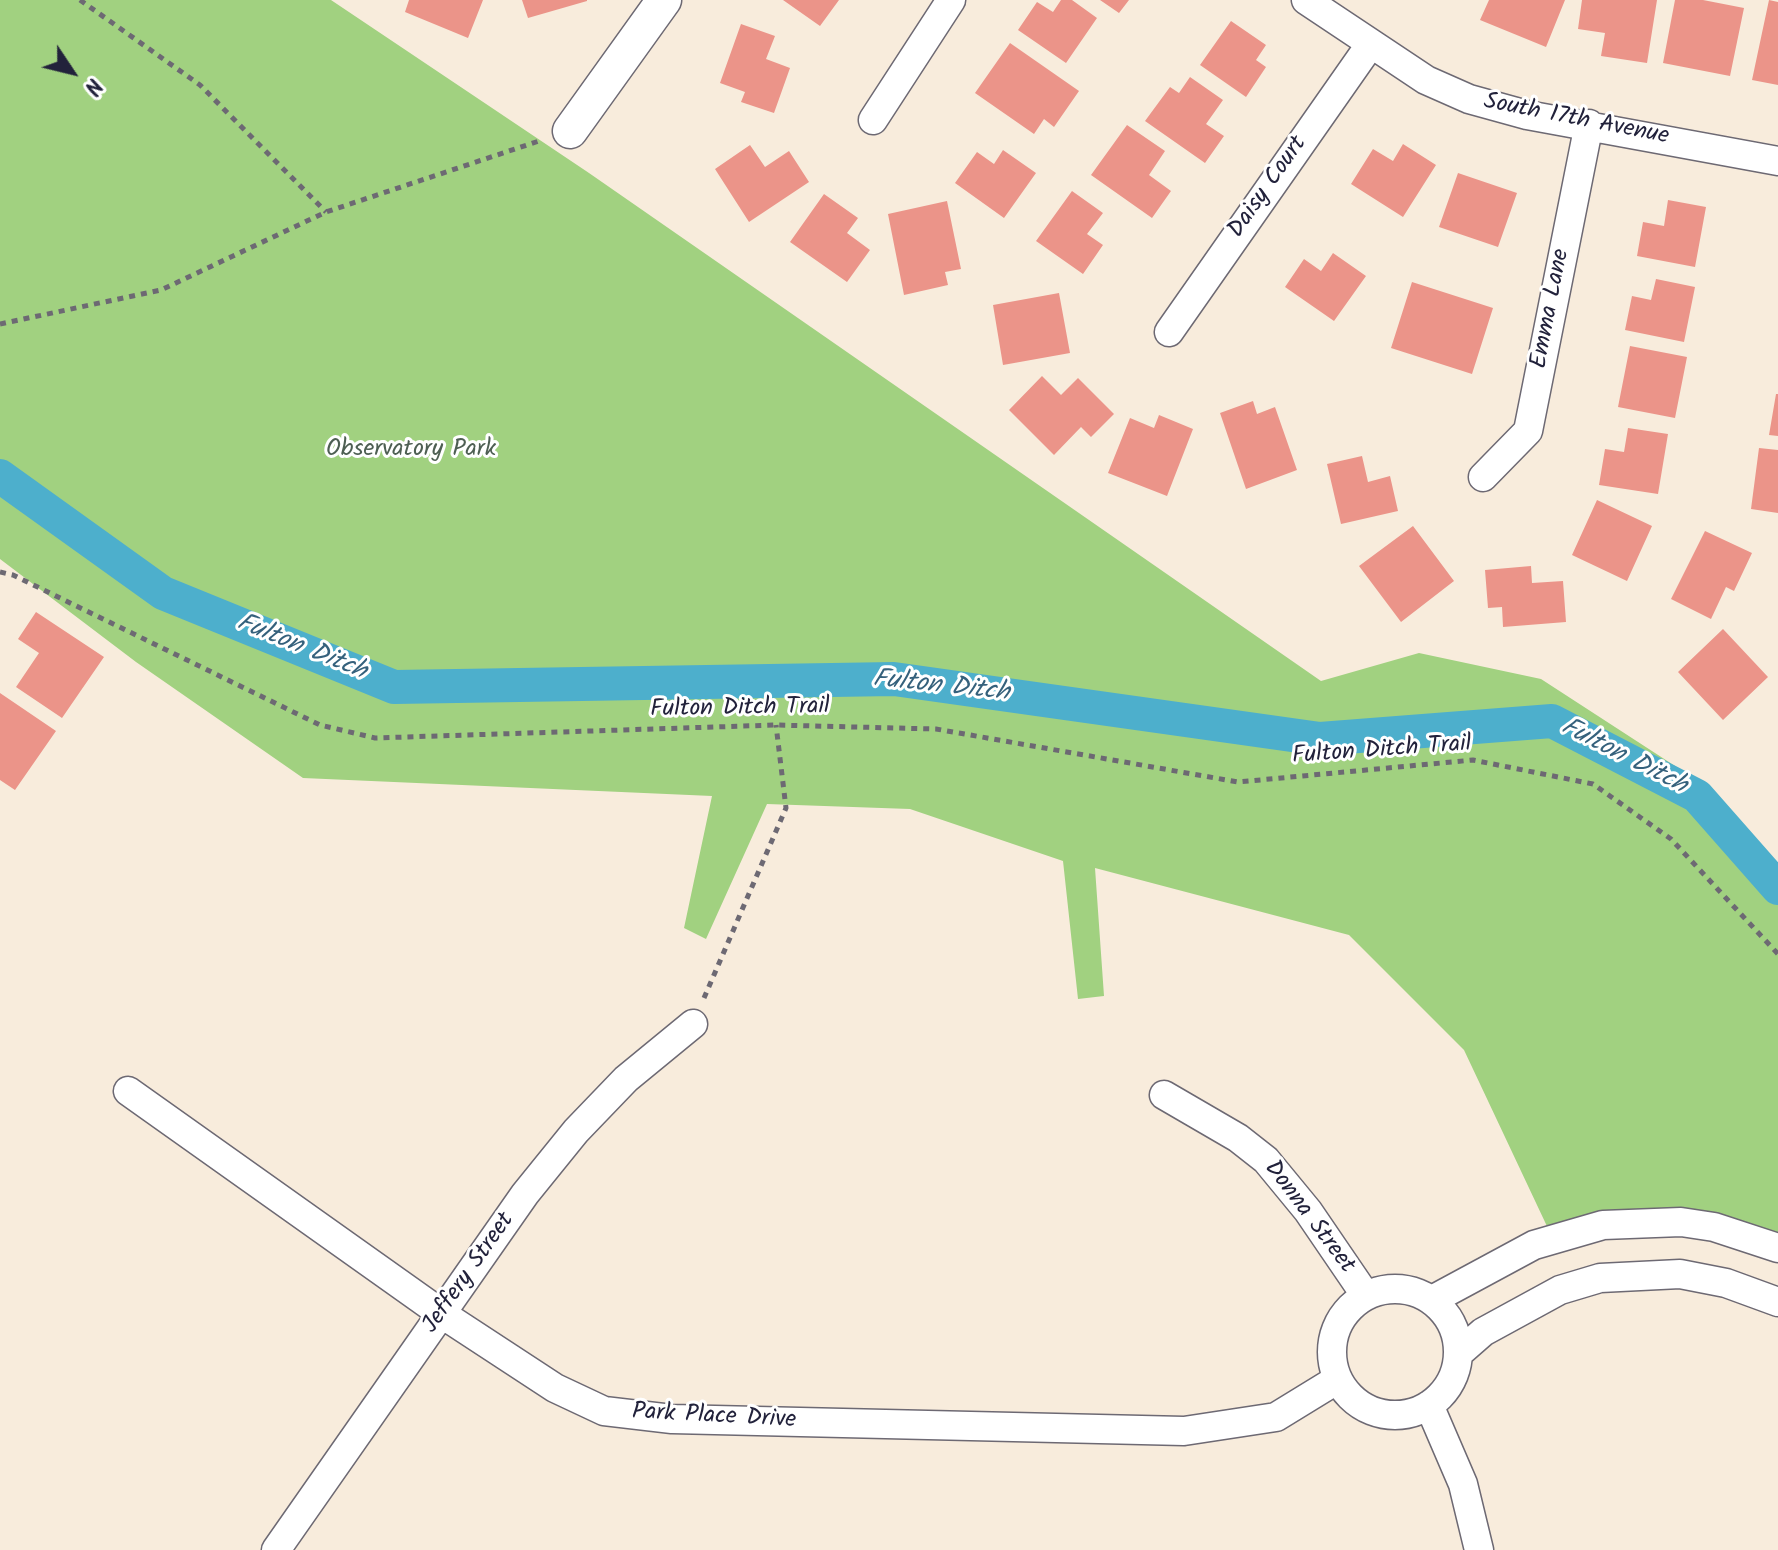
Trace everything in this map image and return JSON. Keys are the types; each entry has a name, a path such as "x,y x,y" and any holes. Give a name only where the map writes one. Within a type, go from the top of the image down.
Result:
{"street":[{"path":"570,131 664,0"},
{"path":"873,120 951,0"},
{"name":"South 17th Avenue","path":"1306,0 1426,80 1469,99 1527,115 1778,161"},
{"name":"Daisy Court","path":"1169,332 1370,45"},
{"name":"Emma Lane","path":"1483,477 1528,431 1589,124"},
{"name":"Jeffery Street","path":"276,1550 525,1194 576,1131 626,1079 693,1024"},
{"name":"Park Place Drive","path":"128,1091 442,1314 555,1388 604,1411 672,1419 1184,1431 1276,1417 1338,1379"},
{"name":"Donna Street","path":"1164,1095 1238,1138 1266,1160 1308,1211 1366,1296"},
{"path":"1432,1300 1534,1245 1603,1225 1681,1222 1714,1227 1778,1248"},
{"path":"1459,1353 1483,1332 1560,1290 1600,1278 1680,1274 1726,1283 1778,1302"},
{"path":"1393,1288 1414,1291 1432,1300 1447,1314 1456,1333 1459,1353 1455,1373 1445,1391 1429,1405 1409,1413 1388,1414 1368,1409 1351,1397 1338,1379 1333,1359 1334,1338 1342,1318 1366,1296 1393,1288"},
{"path":"1429,1405 1463,1484 1479,1550"}],"path":[{"path":"80,0 200,85 326,212"},
{"path":"0,324 161,290 326,212 570,131"},
{"name":"Fulton Ditch Trail","path":"0,572 13,575 320,725 375,738 776,725 936,729 1238,782 1473,760 1593,784 1671,839 1778,954"},
{"path":"693,1024 786,808 776,725"}],"green space":[{"name":"Observatory Park","path":"0,0 331,0 589,173 1321,681 1419,653 1541,679 1692,777 1778,864 1778,1248 1714,1227 1553,1239 1464,1050 1349,935 1095,868 1104,996 1078,999 1063,861 910,809 767,804 706,939 684,928 712,796 303,778 136,662 0,559"}],"building":[{"path":"409,0 483,0 468,38 405,12"},
{"path":"522,0 587,0 587,1 528,18"},
{"path":"783,0 839,0 820,26"},
{"path":"1061,0 1072,0 1097,18 1066,63 1018,30 1037,2 1053,12"},
{"path":"1100,0 1129,0 1119,13"},
{"path":"1489,0 1565,0 1546,47 1480,20"},
{"path":"1582,0 1657,0 1647,63 1601,56 1605,33 1578,29"},
{"path":"1675,0 1703,0 1744,8 1730,76 1663,63"},
{"path":"1769,0 1778,2 1778,85 1752,80"},
{"path":"1231,21 1266,45 1256,60 1266,67 1246,97 1200,65"},
{"path":"741,24 775,36 766,59 790,68 774,113 741,102 745,92 720,83"},
{"path":"1010,43 1079,91 1054,127 1044,119 1034,134 975,93"},
{"path":"1190,77 1223,100 1206,124 1224,136 1205,163 1145,121 1170,87 1179,93"},
{"path":"1127,125 1165,151 1149,175 1171,191 1152,218 1091,175"},
{"path":"1403,144 1436,165 1403,217 1351,184 1373,149 1393,161"},
{"path":"750,145 765,167 789,151 809,182 749,222 715,169"},
{"path":"1003,150 1036,173 1004,218 955,183 977,152 994,164"},
{"path":"1458,173 1517,193 1498,247 1439,227"},
{"path":"1072,191 1103,213 1087,234 1103,245 1083,274 1036,241"},
{"path":"824,194 858,218 847,233 870,250 847,282 790,242"},
{"path":"1668,200 1706,207 1695,267 1637,256 1643,222 1664,226"},
{"path":"947,201 961,269 945,272 948,285 904,295 888,214"},
{"path":"1333,253 1366,276 1334,321 1285,287 1304,259 1321,271"},
{"path":"1656,279 1695,287 1684,342 1625,330 1632,296 1651,300"},
{"path":"1412,282 1493,308 1472,374 1391,348"},
{"path":"1059,293 1070,353 1003,365 993,305"},
{"path":"1630,346 1687,357 1675,418 1618,407"},
{"path":"1042,376 1061,395 1078,378 1114,414 1091,437 1081,427 1054,455 1009,410"},
{"path":"1778,394 1778,436 1769,435"},
{"path":"1253,401 1257,414 1275,407 1297,470 1246,489 1220,413"},
{"path":"1159,415 1193,429 1167,496 1108,473 1130,418 1154,428"},
{"path":"1628,428 1668,434 1658,494 1599,485 1605,449 1624,452"},
{"path":"1759,448 1778,450 1778,513 1751,509"},
{"path":"1362,456 1368,482 1390,476 1398,511 1341,524 1327,464"},
{"path":"1597,500 1652,526 1627,581 1572,555"},
{"path":"1413,526 1454,581 1401,622 1359,566"},
{"path":"1705,531 1752,553 1734,591 1726,587 1711,619 1671,599"},
{"path":"1531,566 1532,583 1563,581 1566,622 1503,627 1502,607 1488,608 1485,570"},
{"path":"36,612 104,657 62,718 16,687 39,653 18,639"},
{"path":"1723,629 1768,677 1723,720 1678,672"},
{"path":"0,693 56,731 15,790 0,780"}],"waterway":[{"name":"Fulton Ditch","path":"0,476 163,593 394,687 894,679 1320,739 1552,721 1697,796 1778,888"}]}
